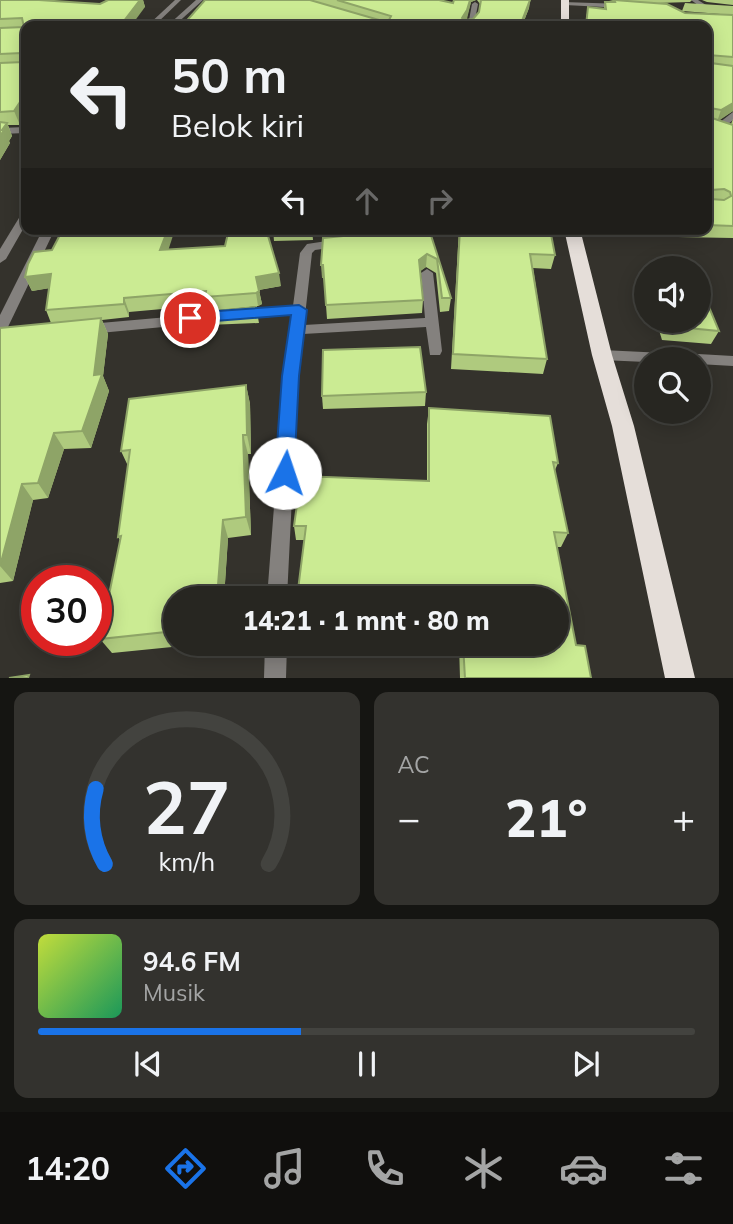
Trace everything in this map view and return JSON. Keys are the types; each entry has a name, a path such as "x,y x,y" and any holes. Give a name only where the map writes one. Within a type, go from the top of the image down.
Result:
{"highway":[{"path":"565,1 565,21"},
{"path":"573,235 602,355 623,426 680,678"}],"street":[{"path":"155,21 178,0"},
{"path":"176,21 200,0"},
{"path":"694,0 701,6"},
{"path":"565,1 628,6"},
{"path":"471,21 475,4"},
{"path":"688,7 733,10"},
{"path":"718,128 733,115"},
{"path":"712,126 733,133"},
{"path":"0,131 21,130"},
{"path":"0,259 21,223"},
{"path":"4,334 46,235"},
{"path":"278,586 296,330 306,253 317,245 343,242 347,235"},
{"path":"427,273 435,351"},
{"path":"77,330 299,310"},
{"path":"296,330 432,322"},
{"path":"602,355 634,357"},
{"path":"711,360 733,361"},
{"path":"275,678 276,656"}],"building":[{"path":"0,0 100,4 108,0 140,0 124,21 0,19"},
{"path":"205,0 310,0 379,20 389,20 391,16 337,0 439,0 453,3 454,0 470,0 462,18 465,20 473,19 479,12 481,0 530,0 522,21 186,21"},
{"path":"614,0 667,4 685,13 733,15 733,57 712,55 712,21 587,21 588,7 606,9 605,2 615,2"},
{"path":"21,27 21,53 0,54 0,28"},
{"path":"21,62 21,100 14,111 0,112 0,63"},
{"path":"712,63 733,66 733,103 721,110 712,108"},
{"path":"712,118 733,125 733,226 712,225 712,199 724,200 731,196 730,192 724,189 712,190"},
{"path":"0,122 7,123 0,136"},
{"path":"60,235 166,235 160,250 225,246 228,235 268,235 279,273 256,277 259,291 256,293 205,297 206,291 124,298 124,304 46,310 51,274 25,277 34,252 52,250"},
{"path":"431,235 451,298 442,298 437,259 427,254 419,260 423,300 326,305 321,265 323,238"},
{"path":"460,235 551,235 555,255 530,254 547,359 453,354"},
{"path":"256,307 256,310 205,312"},
{"path":"711,312 719,331 711,330"},
{"path":"101,318 94,375 102,374 82,431 54,433 38,483 22,484 0,566 0,328"},
{"path":"420,347 426,392 322,396 323,350"},
{"path":"246,385 247,435 243,435 246,517 223,520 218,586 163,586 163,632 112,638 112,580 121,536 118,537 130,450 121,451 129,399"},
{"path":"429,408 550,416 558,463 553,462 568,533 554,532 565,586 298,586 306,526 294,526 301,476 429,481"},
{"path":"569,609 576,645 585,646 591,678 465,678 464,656 569,656"}],"route":[{"path":"190,318 299,310 291,376 285,473"}]}
